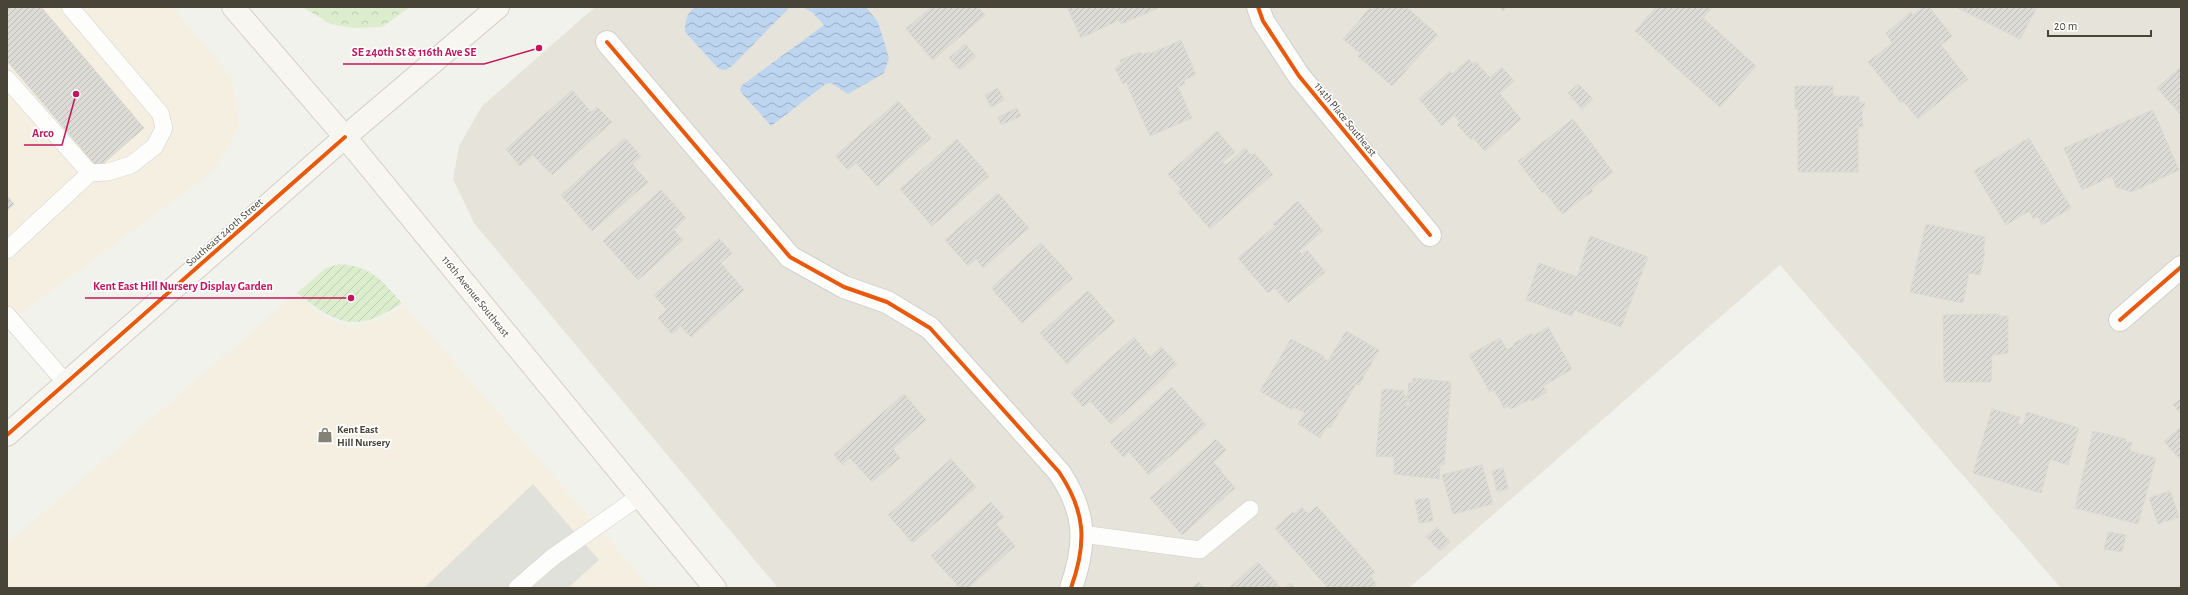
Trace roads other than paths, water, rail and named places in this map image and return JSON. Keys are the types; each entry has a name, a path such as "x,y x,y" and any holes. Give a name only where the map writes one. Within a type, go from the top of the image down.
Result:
{"main road":[{"name":"116th Avenue Southeast","path":"233,7 345,137 715,588"},
{"name":"Southeast 240th Street","path":"7,435 345,137 498,7"}],"street":[{"name":"114th Place Southeast","path":"1258,7 1264,21 1298,76 1430,235"},
{"path":"607,42 790,257 844,287 887,302 930,328 1059,472 1071,489 1081,517 1082,534 1080,563 1071,588"},
{"path":"2120,320 2181,267"}],"lane":[{"path":"7,250 90,173 108,172 130,165 155,146 164,128 160,113 70,7"},
{"path":"7,79 90,173"},
{"path":"7,315 66,383"},
{"path":"517,588 553,557 640,496"},
{"path":"1082,534 1200,550 1250,509"}],"water":[{"path":"695,7 790,7 732,66 726,70 719,69 685,32 687,18"},
{"path":"803,7 866,7 878,22 889,58 884,73 848,94 831,83 826,84 771,126 740,91 741,86 824,25 813,13"}],"place":[{"name":"SE 240th St & 116th Ave SE","path":"539,48"},
{"name":"Arco","path":"76,94"},
{"name":"Kent East Hill Nursery Display Garden","path":"351,298"},
{"name":"Kent East Hill Nursery","path":"325,435"}]}
